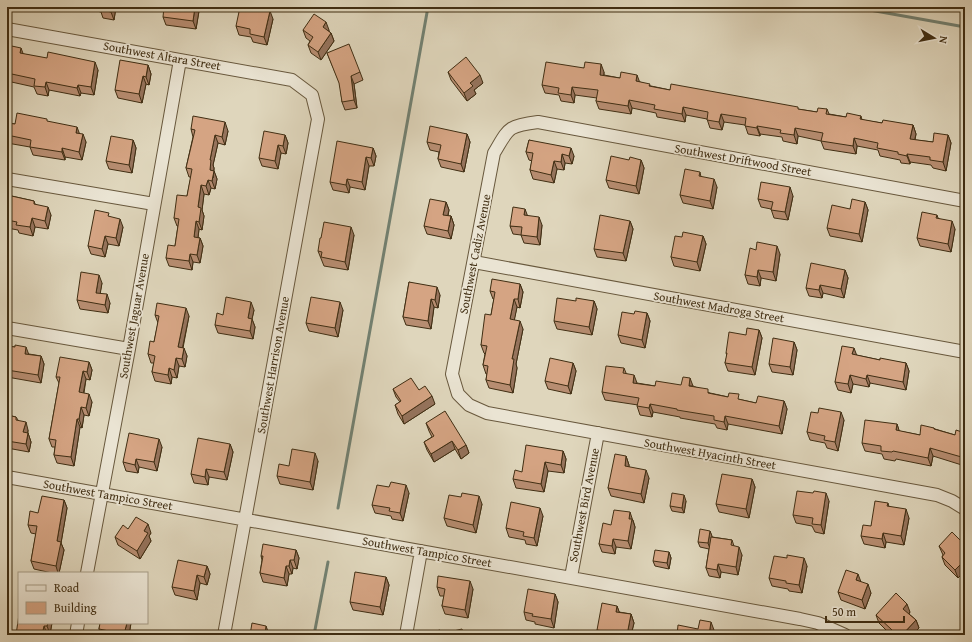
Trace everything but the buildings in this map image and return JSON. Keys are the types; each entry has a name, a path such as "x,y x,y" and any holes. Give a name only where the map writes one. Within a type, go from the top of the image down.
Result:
{"street":[{"name":"Southwest Altara Street","path":"7,29 292,80 312,95"},
{"name":"Southwest Jaguar Avenue","path":"87,572 129,349 180,60"},
{"name":"Southwest Harrison Avenue","path":"224,635 318,119 312,95"},
{"name":"Southwest Driftwood Street","path":"520,124 538,122 965,201"},
{"name":"Southwest Cadiz Avenue","path":"458,394 452,374 494,153 508,130 520,124"},
{"path":"7,179 154,204"},
{"name":"Southwest Madroga Street","path":"474,262 965,352"},
{"path":"7,328 129,349"},
{"name":"Southwest Hyacinth Street","path":"458,394 469,405 487,413 937,495 952,501 965,509"},
{"name":"Southwest Bird Avenue","path":"570,577 598,433"},
{"name":"Southwest Tampico Street","path":"7,477 800,619 818,623 845,635"},
{"path":"406,635 421,551"},
{"path":"76,635 78,624"}],"waterway":[{"path":"338,508 428,7"},
{"path":"853,7 965,27"},
{"path":"314,635 328,562"}]}
